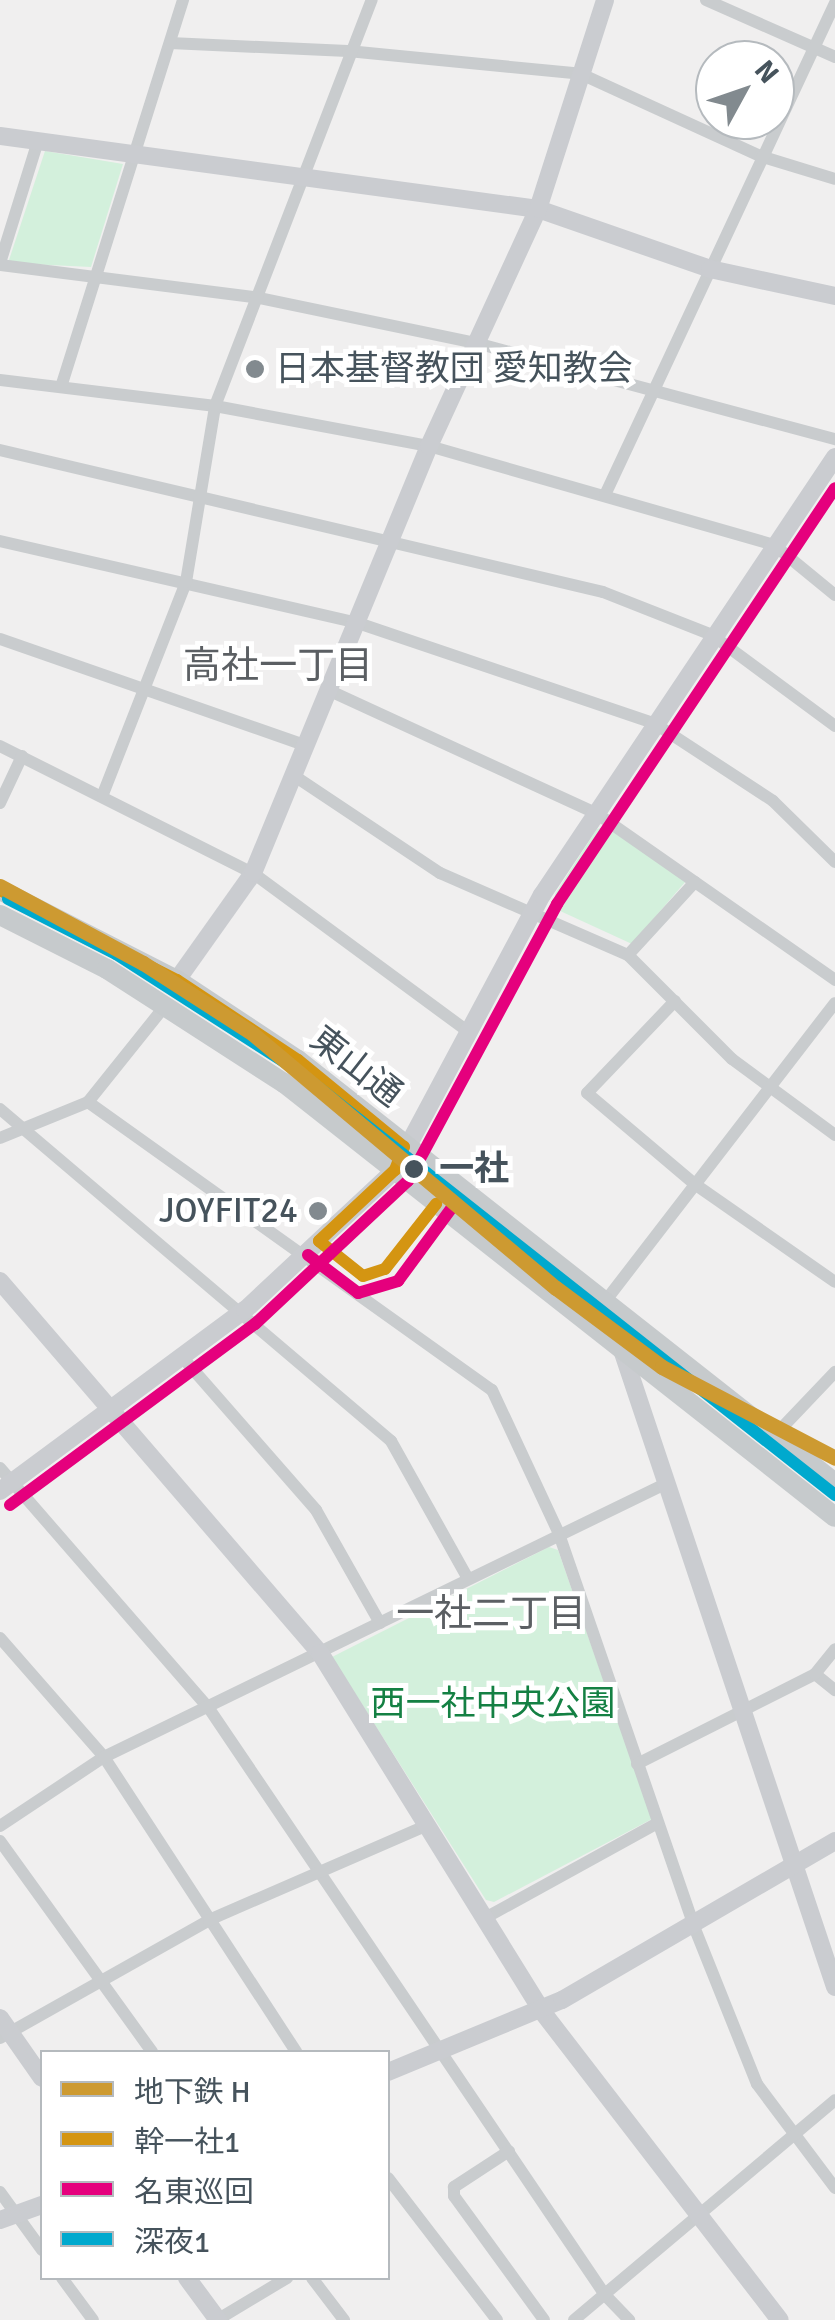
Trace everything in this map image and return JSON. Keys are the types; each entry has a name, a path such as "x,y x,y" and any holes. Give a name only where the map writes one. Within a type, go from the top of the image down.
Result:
{"main road":[{"name":"東山通","path":"0,890 177,980 298,1060 835,1482"},
{"name":"東山通","path":"0,915 107,969 284,1083 620,1344 835,1518"}],"street":[{"path":"61,388 183,0"},
{"path":"103,794 186,582 215,406 306,178 348,51 372,0"},
{"path":"177,980 253,873 429,446 538,208 605,0"},
{"path":"706,0 835,57"},
{"path":"605,495 760,156 835,3"},
{"path":"170,44 348,51 581,74 760,156 835,180"},
{"path":"0,136 538,208 710,269 835,296"},
{"path":"38,141 0,264 256,297 476,344 835,439"},
{"path":"1,382 215,406 429,446 774,545 835,595"},
{"path":"0,450 603,592 712,635 835,726"},
{"path":"629,2320 605,2294 208,1707 4,1480 113,1411 245,1310 395,1170 532,913 712,635 835,457"},
{"path":"0,541 355,622 654,723 773,801 835,862"},
{"path":"0,639 145,686 305,745"},
{"path":"328,690 596,812 835,980"},
{"path":"0,746 103,794 253,873 469,1032"},
{"path":"0,803 22,756"},
{"path":"293,775 440,872 628,955 771,1091 835,1135"},
{"path":"628,955 695,882"},
{"path":"675,1001 587,1093 696,1185 835,1282"},
{"path":"590,1321 771,1091 835,1003"},
{"path":"0,1138 88,1102 164,1007"},
{"path":"88,1102 492,1390 559,1534 693,1924 757,2084 835,2188"},
{"path":"0,1108 245,1310 391,1441 468,1579"},
{"path":"0,1281 320,1653 542,2010 780,2320"},
{"path":"620,1344 663,1485 796,1862 835,1987"},
{"path":"183,1358 316,1510 380,1623"},
{"path":"776,1434 835,1372"},
{"path":"0,1826 104,1757 663,1485"},
{"path":"0,1638 104,1757 295,2050"},
{"path":"637,1764 815,1674 835,1649"},
{"path":"815,1674 835,1690"},
{"path":"485,1918 658,1823"},
{"path":"40,2076 3,2030 209,1920 428,1825"},
{"path":"0,1841 151,2050"},
{"path":"390,2071 542,2010 835,1841"},
{"path":"574,2320 835,2100"},
{"path":"509,2151 454,2187 454,2196 544,2320"},
{"path":"390,2181 497,2320"},
{"path":"0,2192 8,2217 40,2248"},
{"path":"8,2217 40,2205"},
{"path":"63,2280 93,2320"},
{"path":"187,2280 217,2320 284,2280"},
{"path":"314,2280 344,2320"}],"green space":[{"path":"45,151 123,164 91,267 8,263"},
{"path":"606,826 686,881 632,944 558,910 555,894 597,829"},
{"name":"西一社中央公園","path":"549,1547 558,1550 652,1819 494,1902 486,1900 332,1657"}],"metro line":[{"name":"H","path":"0,886 143,963 253,1034 556,1288 662,1367 835,1458"}],"transit line":[{"name":"名東巡回","path":"10,1505 255,1324 408,1181 557,904 835,488"},
{"name":"幹一社1","path":"0,890 177,980 298,1060 404,1147"},
{"name":"深夜1","path":"8,899 116,954 295,1069 835,1495"},
{"name":"幹一社1","path":"319,1241 395,1170 404,1147"},
{"name":"名東巡回","path":"308,1255 358,1293 398,1281 453,1206 448,1192 406,1157"},
{"name":"幹一社1","path":"319,1241 363,1276 385,1269 436,1204"}],"place":[{"name":"日本基督教団 愛知教会","path":"255,369"},
{"name":"一社","path":"414,1169"},
{"name":"JOYFIT24","path":"318,1211"}],"district":[{"name":"高社一丁目","path":"278,666"},
{"name":"一社二丁目","path":"491,1614"}]}
